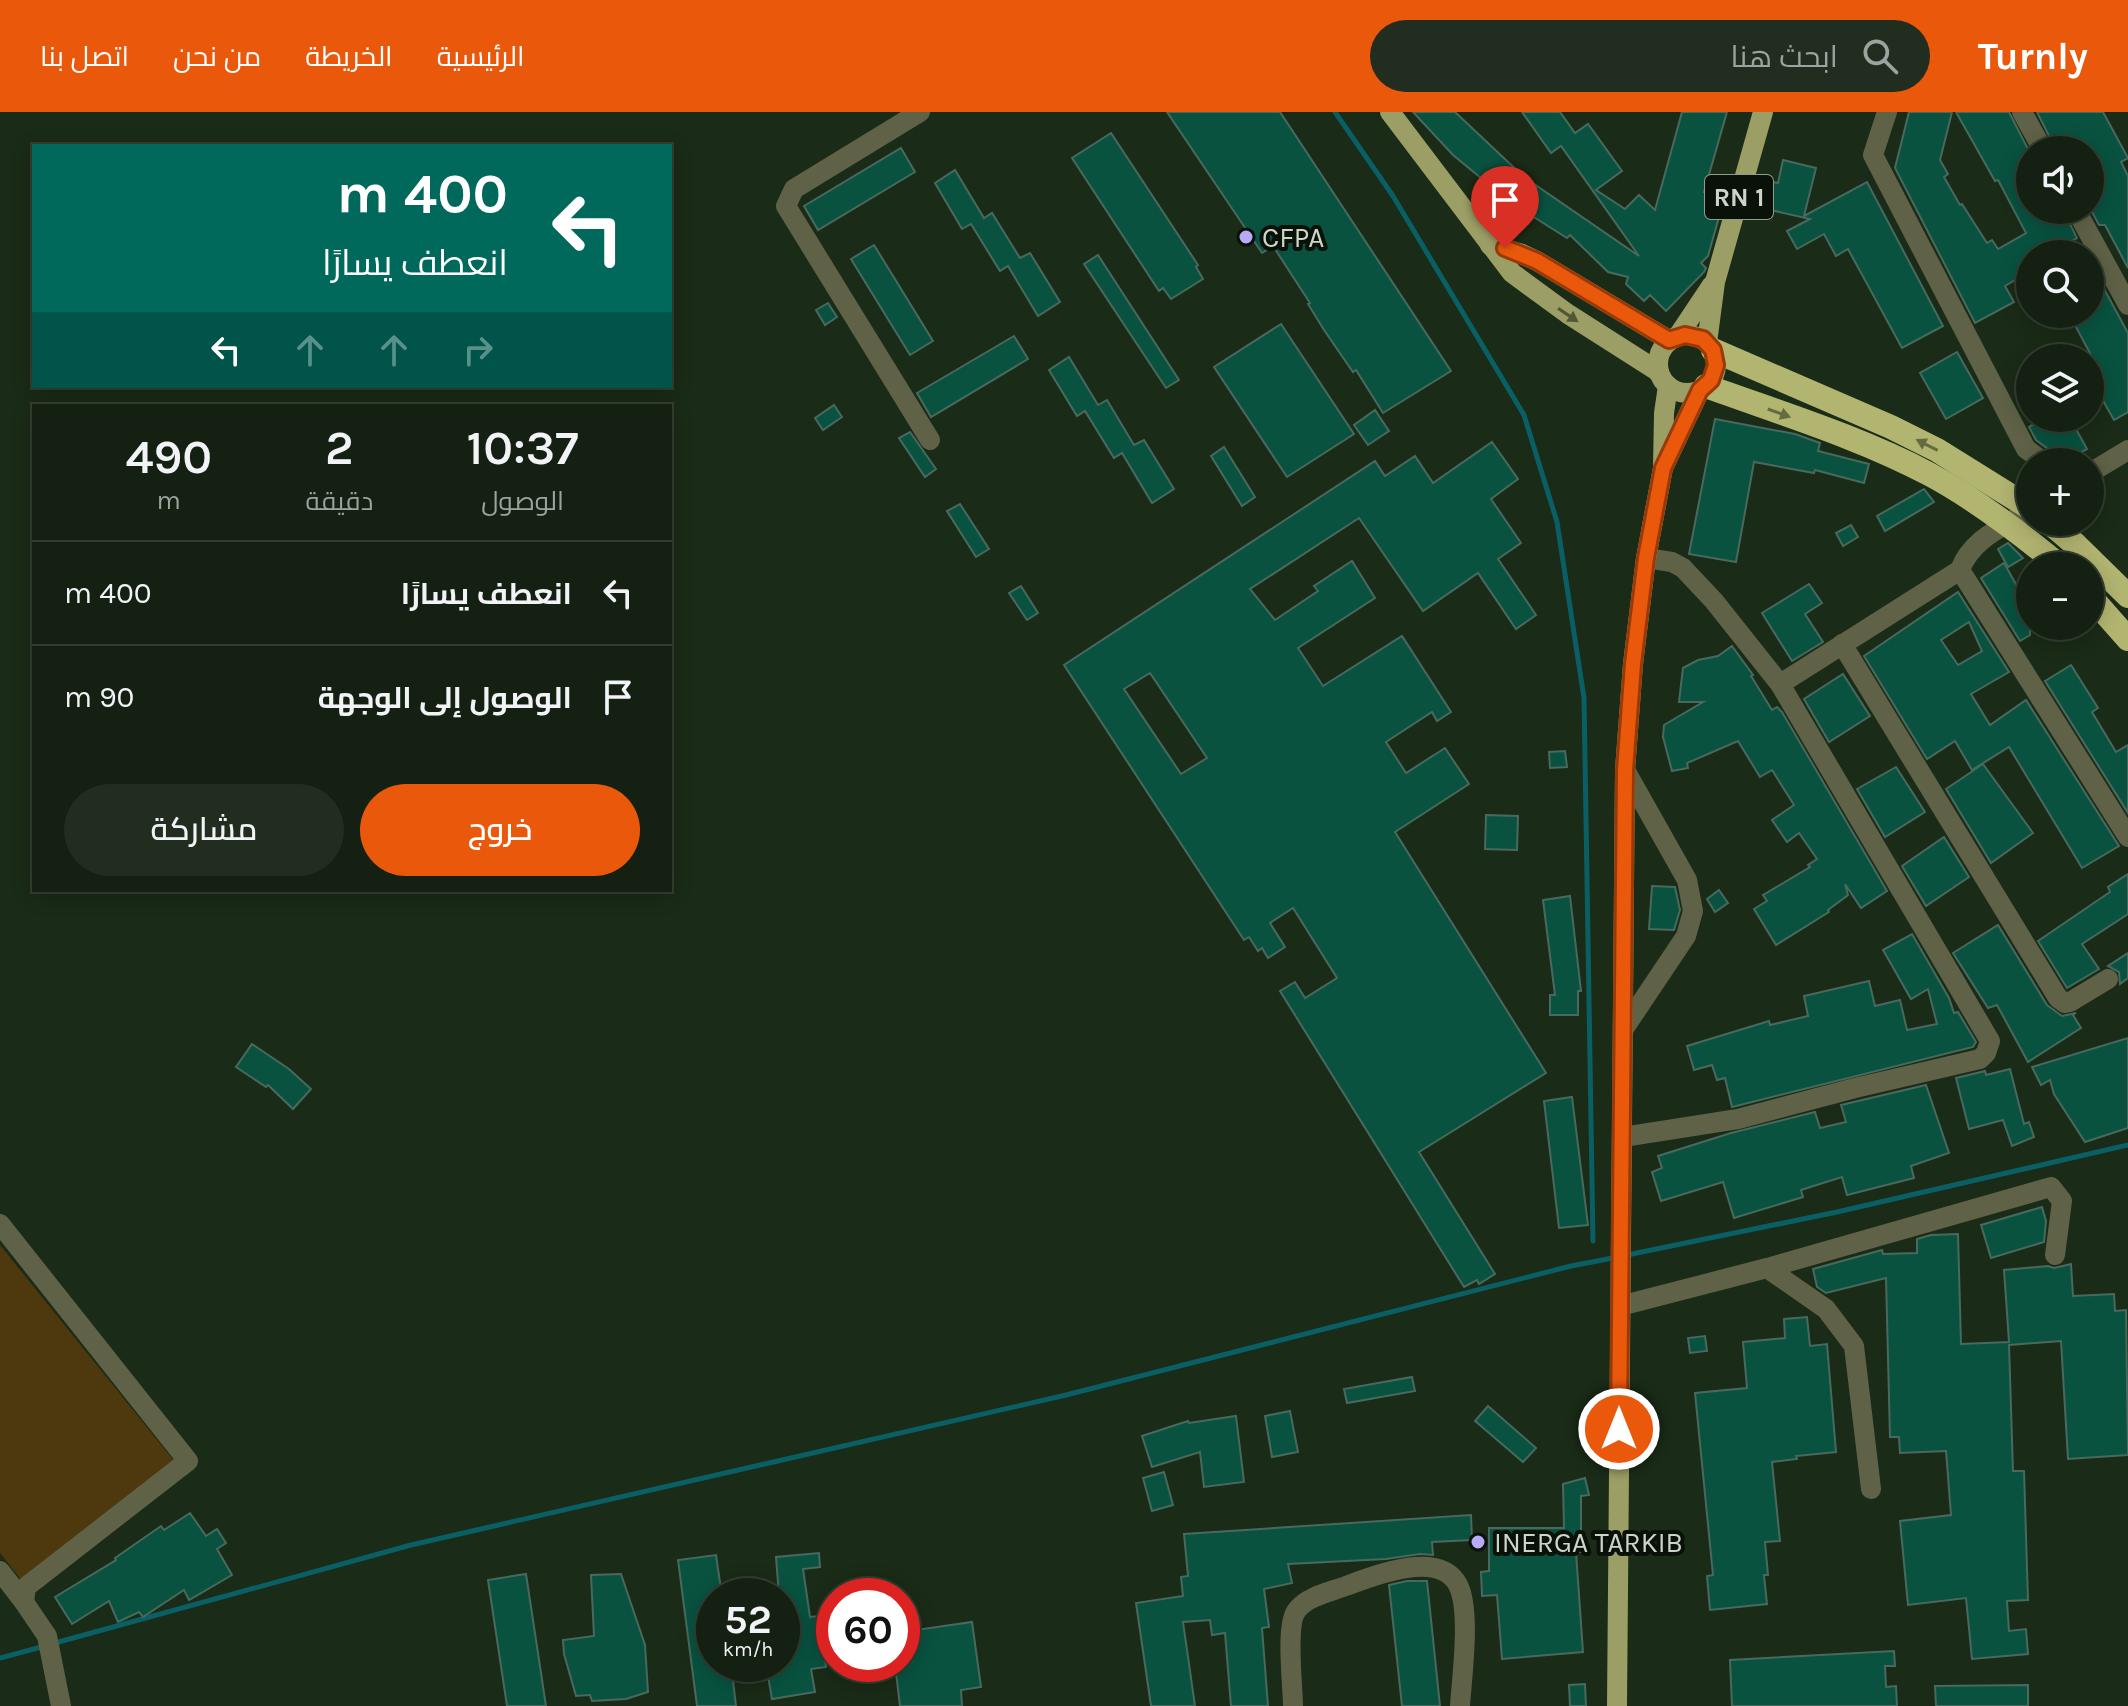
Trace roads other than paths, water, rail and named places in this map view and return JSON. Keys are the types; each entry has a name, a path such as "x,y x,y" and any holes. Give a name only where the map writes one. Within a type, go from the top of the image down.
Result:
{"highway":[{"path":"1710,346 1937,450 2016,499"},
{"path":"1703,388 1882,451 1930,474 1982,506 2043,552"},
{"path":"2065,536 2128,596"},
{"path":"2104,612 2128,639"}],"main road":[{"path":"1390,112 1490,245 1526,285 1683,393 1703,388"},
{"name":"RN 1","path":"1710,346 1715,282 1763,112"},
{"path":"1490,245 1537,261 1674,338 1693,335 1710,346 1716,365 1711,380 1703,388 1663,468"},
{"name":"RN 1","path":"1674,338 1715,282"},
{"path":"1617,1706 1625,770 1633,664 1646,558 1663,468 1663,379 1659,355 1674,338"}],"street":[{"path":"920,112 794,189 786,206 930,440"},
{"path":"1887,112 1873,155 2025,448"},
{"path":"2022,112 2035,136"},
{"path":"2084,224 2128,305"},
{"path":"2104,464 2128,450"},
{"path":"1780,684 1960,570 1966,553 2016,518"},
{"path":"1623,1137 1738,1119 1980,1059 1988,1050 1990,1041 1780,684 1714,601 1683,568 1672,562 1646,558"},
{"path":"1960,570 2128,837"},
{"path":"1842,644 2058,998 2065,1003 2070,1002 2108,979"},
{"path":"1623,1030 1686,936 1693,911 1687,880 1625,770"},
{"path":"1620,1302 1767,1268 2051,1187 2062,1201 2055,1255"},
{"path":"0,1224 188,1461 26,1587 24,1602"},
{"path":"1767,1268 1826,1309 1854,1346 1871,1489"},
{"path":"1293,1706 1291,1624 1296,1610 1313,1597 1383,1571 1419,1567 1445,1572 1457,1583 1465,1606 1460,1706"},
{"path":"0,1571 24,1602 49,1646 61,1706"}],"waterway":[{"path":"1335,112 1393,196 1524,415 1557,522 1584,698 1593,1241"},
{"path":"1627,1255 1837,1212 2128,1145"},
{"path":"55,1643 411,1545 1066,1395 1571,1266 1618,1257"},
{"path":"0,1658 45,1646"}],"place":[{"name":"CFPA","path":"1246,237"},
{"name":"INERGA TARKIB","path":"1478,1542"}]}
